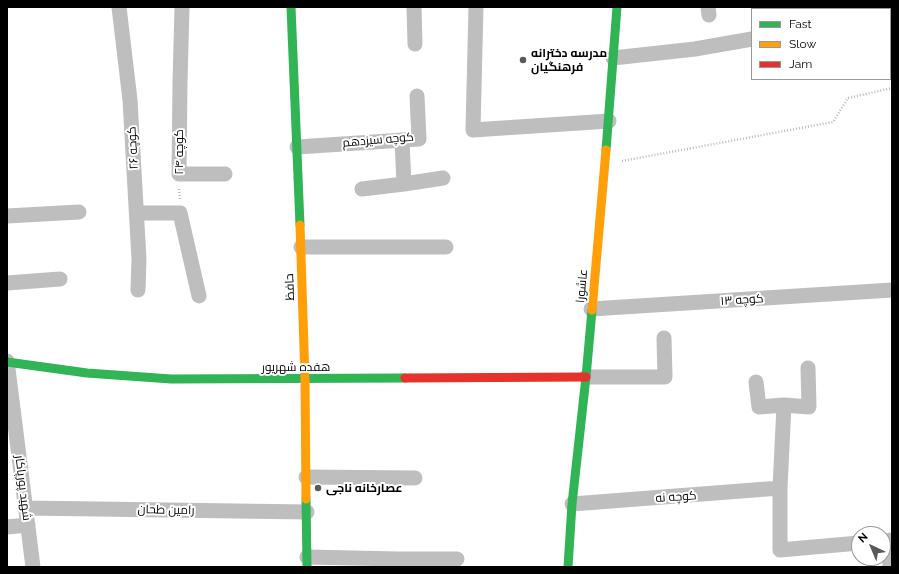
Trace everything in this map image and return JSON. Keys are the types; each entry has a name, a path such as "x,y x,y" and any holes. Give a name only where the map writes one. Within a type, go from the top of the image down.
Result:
{"main road":[{"name":"حافظ","path":"291,7 305,378 307,562"},
{"name":"عاشورا","path":"568,567 572,504 586,377 609,121 617,7"},
{"name":"هفده شهریور","path":"7,362 88,373 171,379 586,377"}],"street":[{"name":"کوچه ۲۶","path":"119,7 130,100 139,259 138,290"},
{"name":"کوچه ۲۴","path":"179,174 182,7"},
{"path":"414,7 415,44"},
{"path":"476,7 473,130 609,121"},
{"path":"613,58 694,49 751,39"},
{"name":"کوچه سیزدهم","path":"297,147 419,139 417,96"},
{"path":"402,140 404,184"},
{"path":"179,174 225,174"},
{"path":"362,189 444,178"},
{"path":"7,216 79,212"},
{"path":"136,213 180,213 199,296"},
{"path":"301,247 446,247"},
{"path":"7,283 60,279"},
{"name":"کوچه ۱۳","path":"592,309 892,290"},
{"path":"586,377 665,377 664,338"},
{"name":"شهید پورپاکار","path":"7,362 12,443 26,508 33,567"},
{"path":"756,382 758,407 784,405 810,407 808,368"},
{"path":"784,405 780,488 780,550 851,544"},
{"path":"306,477 415,478"},
{"name":"کوچه نه","path":"572,504 780,488"},
{"name":"رامین طحان","path":"26,508 306,512"},
{"path":"7,527 28,525"},
{"path":"307,562 457,559"}],"path":[{"path":"605,164 833,122 848,98 892,88"},
{"name":"کوچه ۲۴","path":"179,174 180,213"}],"traffic: fast":[{"path":"291,7 300,225"},
{"path":"606,150 617,7"},
{"path":"568,567 572,504 592,310"},
{"path":"7,362 87,373 171,379 405,378"},
{"path":"306,499 307,567"}],"traffic: slow":[{"path":"592,310 606,150"},
{"path":"300,225 305,379 306,499"}],"traffic: jam":[{"path":"405,378 586,377"}],"place":[{"name":"مدرسه دخترانه فرهنگیان","path":"523,60"},
{"name":"عصارخانه ناجی","path":"318,488"}]}
